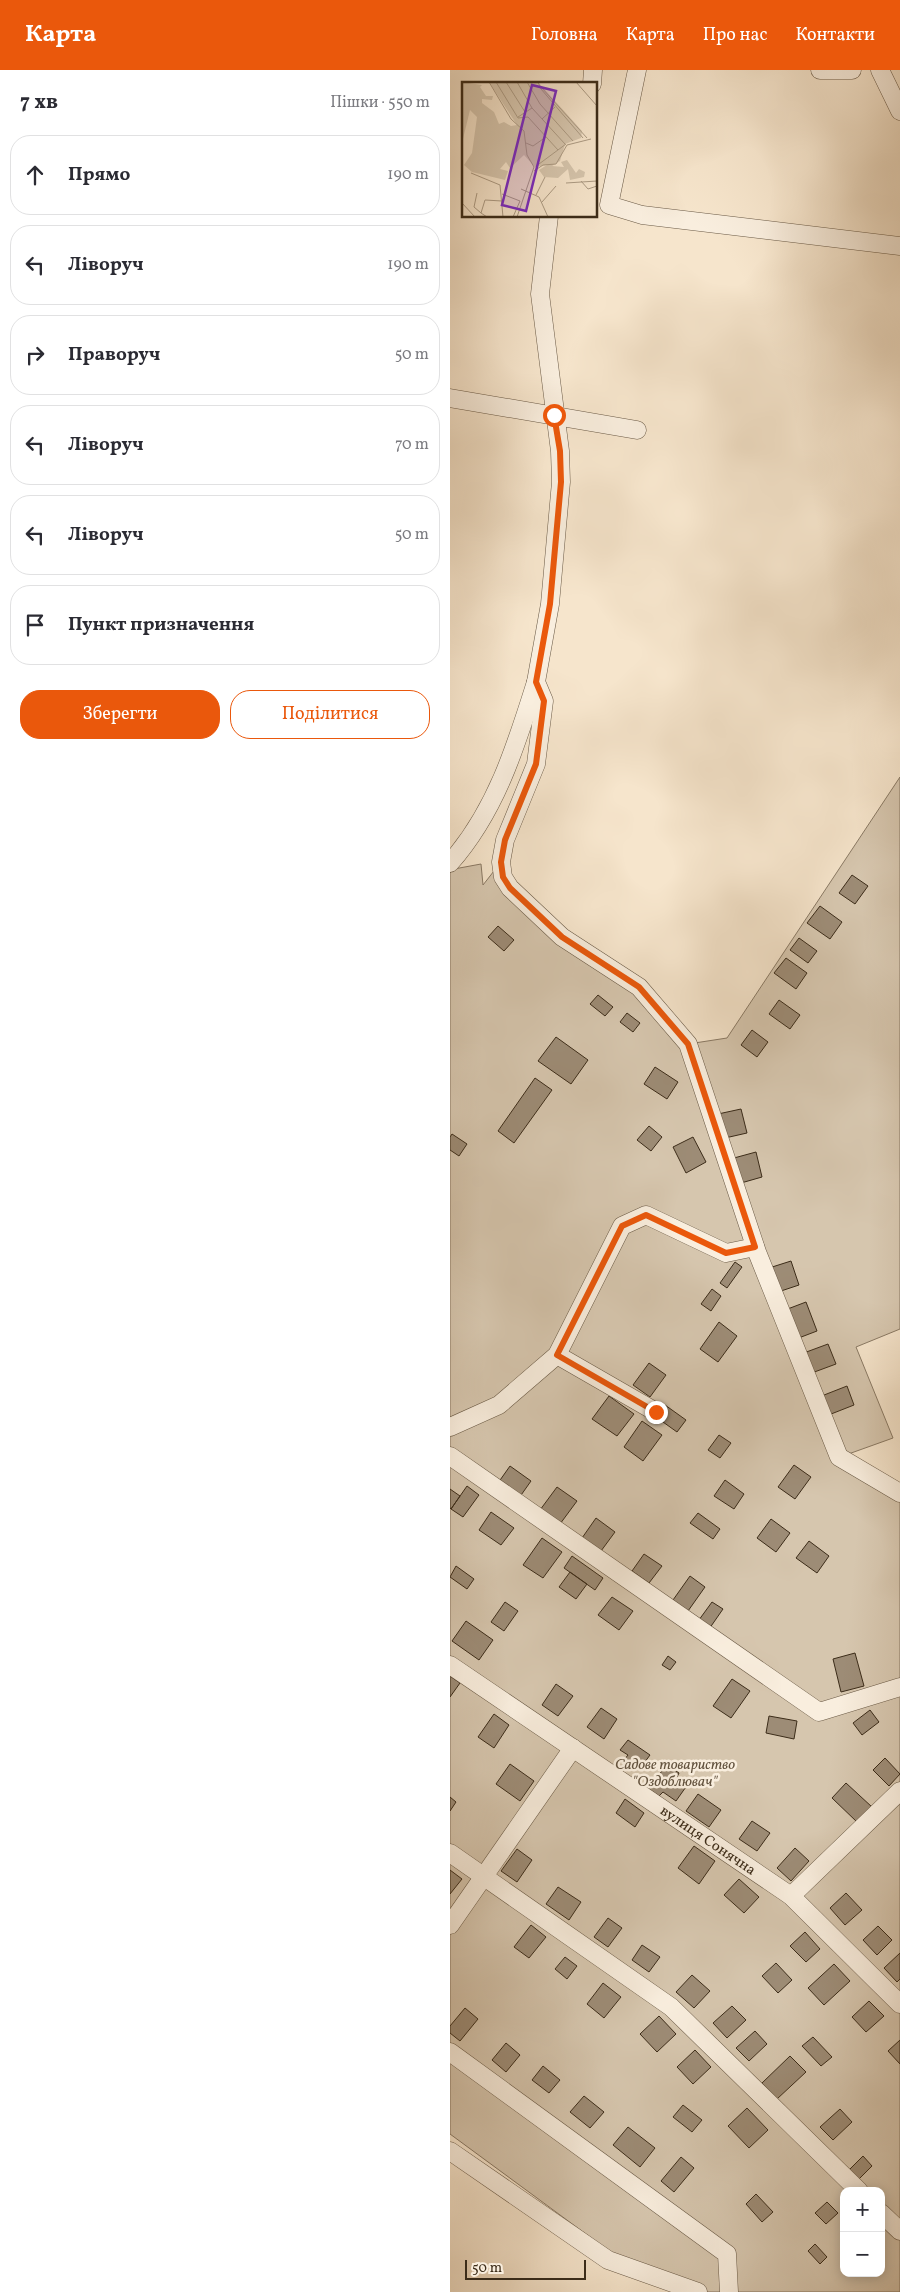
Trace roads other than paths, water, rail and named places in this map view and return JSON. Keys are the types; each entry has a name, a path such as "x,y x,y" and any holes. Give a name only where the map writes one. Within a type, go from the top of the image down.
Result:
{"street":[{"path":"637,70 609,205 642,215 900,246"},
{"path":"820,70 852,70"},
{"path":"880,70 900,111"},
{"path":"450,863 471,835 501,782 515,750 536,682 550,604 561,482 560,451 540,294 550,218"},
{"path":"450,398 637,430"},
{"path":"536,682 544,701 536,764 505,840 501,862 503,877 510,888 562,937 639,987 688,1044 755,1247 840,1457 900,1493"},
{"path":"450,1428 499,1405 557,1355 622,1226 646,1215 726,1253 755,1247"},
{"path":"557,1355 656,1412"},
{"path":"450,1456 819,1712 900,1687"},
{"name":"вулиця Сонячна","path":"450,1665 791,1896 900,2004"},
{"path":"450,1925 572,1748"},
{"path":"791,1896 900,1791"},
{"path":"450,1853 671,2007 855,2187"},
{"path":"450,2052 727,2254 729,2292"},
{"path":"450,2151 608,2260 698,2292"},
{"path":"885,2217 900,2231"}],"park label":[{"name":"Садове товариство \"Оздоблювач\"","path":"675,1772"}]}
